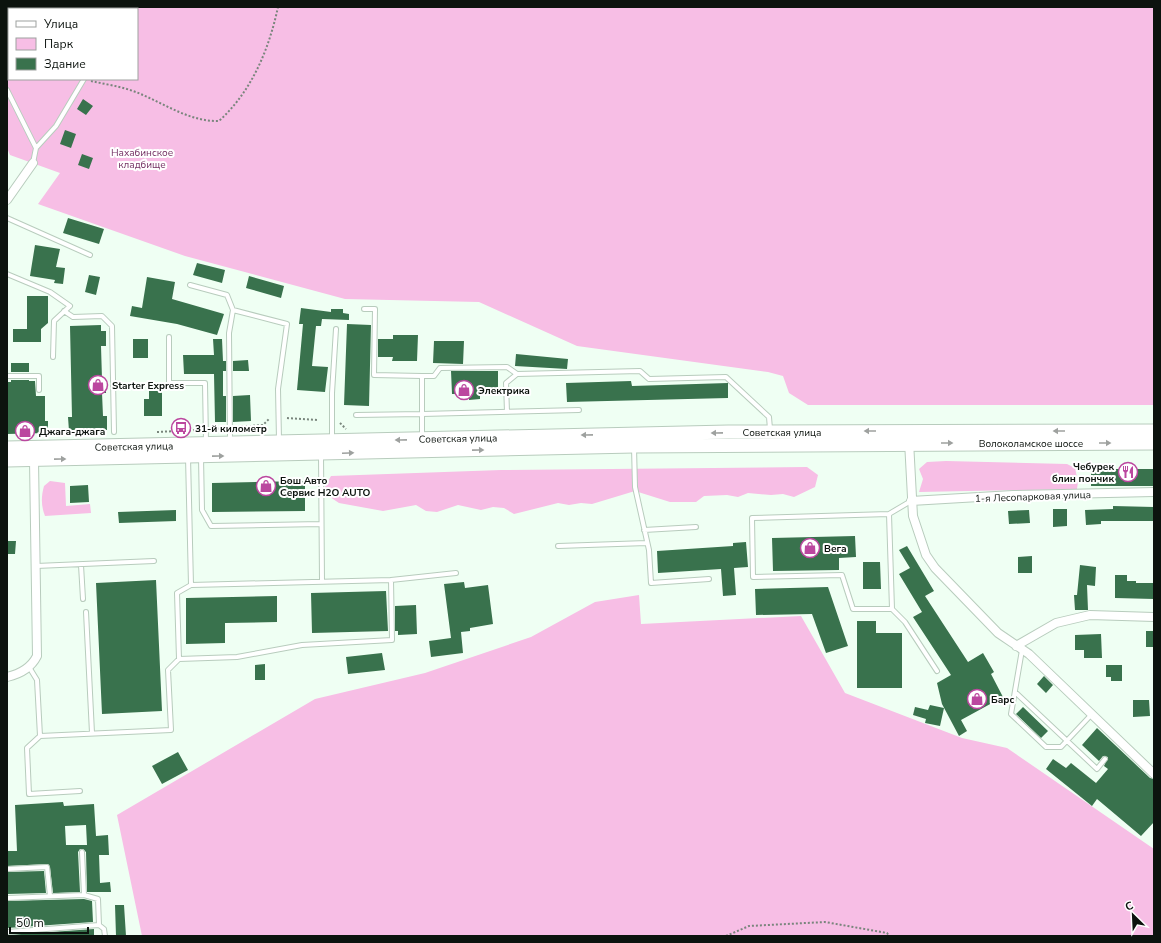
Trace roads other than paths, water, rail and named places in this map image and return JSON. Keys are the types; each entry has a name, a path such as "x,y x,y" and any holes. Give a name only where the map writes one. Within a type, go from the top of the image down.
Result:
{"main road":[{"name":"Волоколамское шоссе","path":"909,437 1154,431"},
{"name":"Советская улица","path":"7,460 198,453 230,444 332,441 770,432 909,437"},
{"name":"Советская улица","path":"7,448 198,453 321,454 909,437"},
{"name":"Волоколамское шоссе","path":"909,437 1154,443"}],"street":[{"path":"7,200 32,163"},
{"path":"909,437 912,516 918,535 929,559 998,633 1029,654 1154,774"},
{"path":"7,677 16,675 29,667 38,656 34,460"},
{"name":"1-я Лесопарковая улица","path":"911,500 1014,495 1154,492"},
{"path":"1019,648 1056,623 1090,615 1154,617"}],"lane":[{"path":"32,163 36,148 56,126 83,80"},
{"path":"7,90 36,148"},
{"path":"7,218 90,255"},
{"path":"7,274 50,292 70,306 54,320 53,357"},
{"path":"190,285 227,295 233,310 228,332 230,444"},
{"path":"364,309 375,309 374,375 434,376 440,368 507,367 517,374 640,371 649,379 726,377 770,417 770,432"},
{"path":"233,310 287,324 278,389 279,443"},
{"path":"64,311 73,317 102,316 112,326 114,432"},
{"path":"332,441 332,393 336,329"},
{"path":"169,337 170,383 205,383 206,429 198,453 191,585"},
{"path":"507,412 506,383 517,374"},
{"path":"7,376 39,376 39,390"},
{"path":"422,376 422,439"},
{"path":"356,415 579,410"},
{"path":"634,446 635,487 647,543 651,583 709,579"},
{"path":"198,453 202,510 211,526 321,524"},
{"path":"321,454 322,582"},
{"path":"892,609 853,609 842,575 753,577 752,518 889,514 911,500"},
{"path":"889,514 892,609 905,622 937,671"},
{"path":"644,530 696,526"},
{"path":"558,546 647,543"},
{"path":"36,566 154,561"},
{"path":"81,565 83,600"},
{"path":"179,659 177,593 191,585 391,580 456,573"},
{"path":"80,791 30,794 27,748 40,736 171,730 168,670 179,659 237,657 302,645 392,640 391,580"},
{"path":"86,612 92,734"},
{"path":"1019,648 1015,692 1011,714 1046,748 1061,747 1092,714"},
{"path":"29,667 37,680 40,736"},
{"path":"1015,692 1097,769 1105,759"},
{"path":"82,852 84,895"},
{"path":"7,869 47,867 50,896"},
{"path":"7,898 84,895 98,899 99,925"},
{"path":"7,932 99,925 104,929 105,936"}],"place":[{"name":"Starter Express","path":"98,385"},
{"name":"Электрика","path":"464,390"},
{"name":"31-й километр","path":"181,428"},
{"name":"Джага-джага","path":"25,431"},
{"name":"Чебурек блин пончик","path":"1128,472"},
{"name":"Бош Авто Сервис H2O AUTO","path":"266,486"},
{"name":"Вега","path":"810,548"},
{"name":"Барс","path":"977,699"}],"park label":[{"name":"Нахабинское кладбище","path":"142,158"}]}
